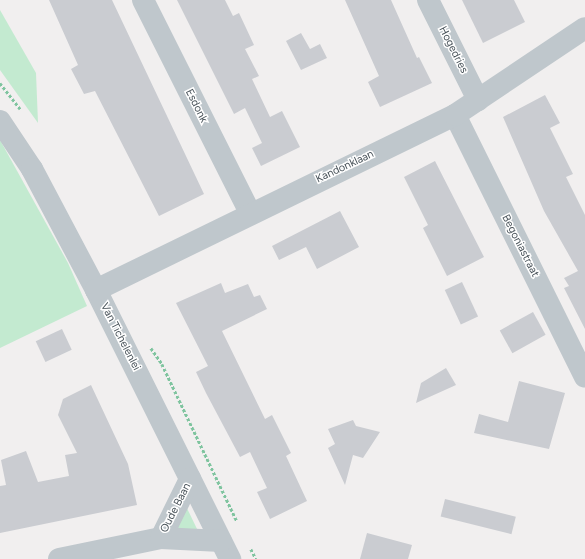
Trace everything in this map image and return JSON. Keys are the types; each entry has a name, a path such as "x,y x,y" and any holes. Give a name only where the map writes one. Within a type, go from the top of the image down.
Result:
{"street":[{"name":"Esdonk","path":"143,0 250,213"},
{"name":"Hogedries","path":"428,0 478,100"},
{"name":"Kandonklaan","path":"96,290 250,213 455,116 585,28"},
{"name":"Begoniastraat","path":"455,116 585,377"},
{"name":"Van Tichelenlei","path":"0,121 32,169 96,290 225,550"},
{"name":"Oude Baan","path":"161,538 190,479"},
{"name":"Oude Baan","path":"59,559 161,538 225,550"}],"green space":[{"path":"0,10 36,73 38,123 0,70"},
{"path":"0,140 68,263 87,306 0,348"},
{"path":"184,502 198,531 174,532"}],"building":[{"path":"49,0 112,0 204,194 159,216 95,91 84,94 71,69 78,65"},
{"path":"177,0 225,0 233,16 239,13 254,45 245,49 259,76 252,79 270,117 282,111 300,147 261,166 252,148 262,143 245,108 234,114"},
{"path":"345,0 391,0 417,58 419,57 432,83 380,107 368,82 379,76"},
{"path":"462,0 514,0 525,22 483,43"},
{"path":"301,33 310,49 320,44 327,58 301,70 286,41"},
{"path":"545,95 560,123 550,128 573,174 566,177 585,215 585,329 564,288 569,286 564,278 578,271 544,211 503,117"},
{"path":"435,161 484,257 447,276 423,228 428,225 404,177"},
{"path":"340,211 359,247 317,269 306,247 279,260 272,246"},
{"path":"462,282 478,316 461,324 445,290"},
{"path":"221,283 225,293 248,284 254,297 260,295 267,309 222,331 265,419 272,415 291,453 286,456 307,501 270,519 257,492 267,488 250,452 240,457 206,393 196,372 208,366 176,303"},
{"path":"533,312 546,335 512,353 500,330"},
{"path":"62,329 72,350 45,362 36,341"},
{"path":"446,368 456,385 416,403 421,383"},
{"path":"519,381 565,393 549,449 474,433 479,414 508,422"},
{"path":"91,385 128,464 137,505 0,533 0,486 6,485 1,460 26,451 38,482 69,476 65,455 77,453 58,415 63,399"},
{"path":"353,420 356,426 380,432 363,458 353,455 345,485 328,448 335,444 328,429"},
{"path":"445,499 516,517 511,534 441,516"},
{"path":"367,533 412,545 408,559 360,559"}]}
